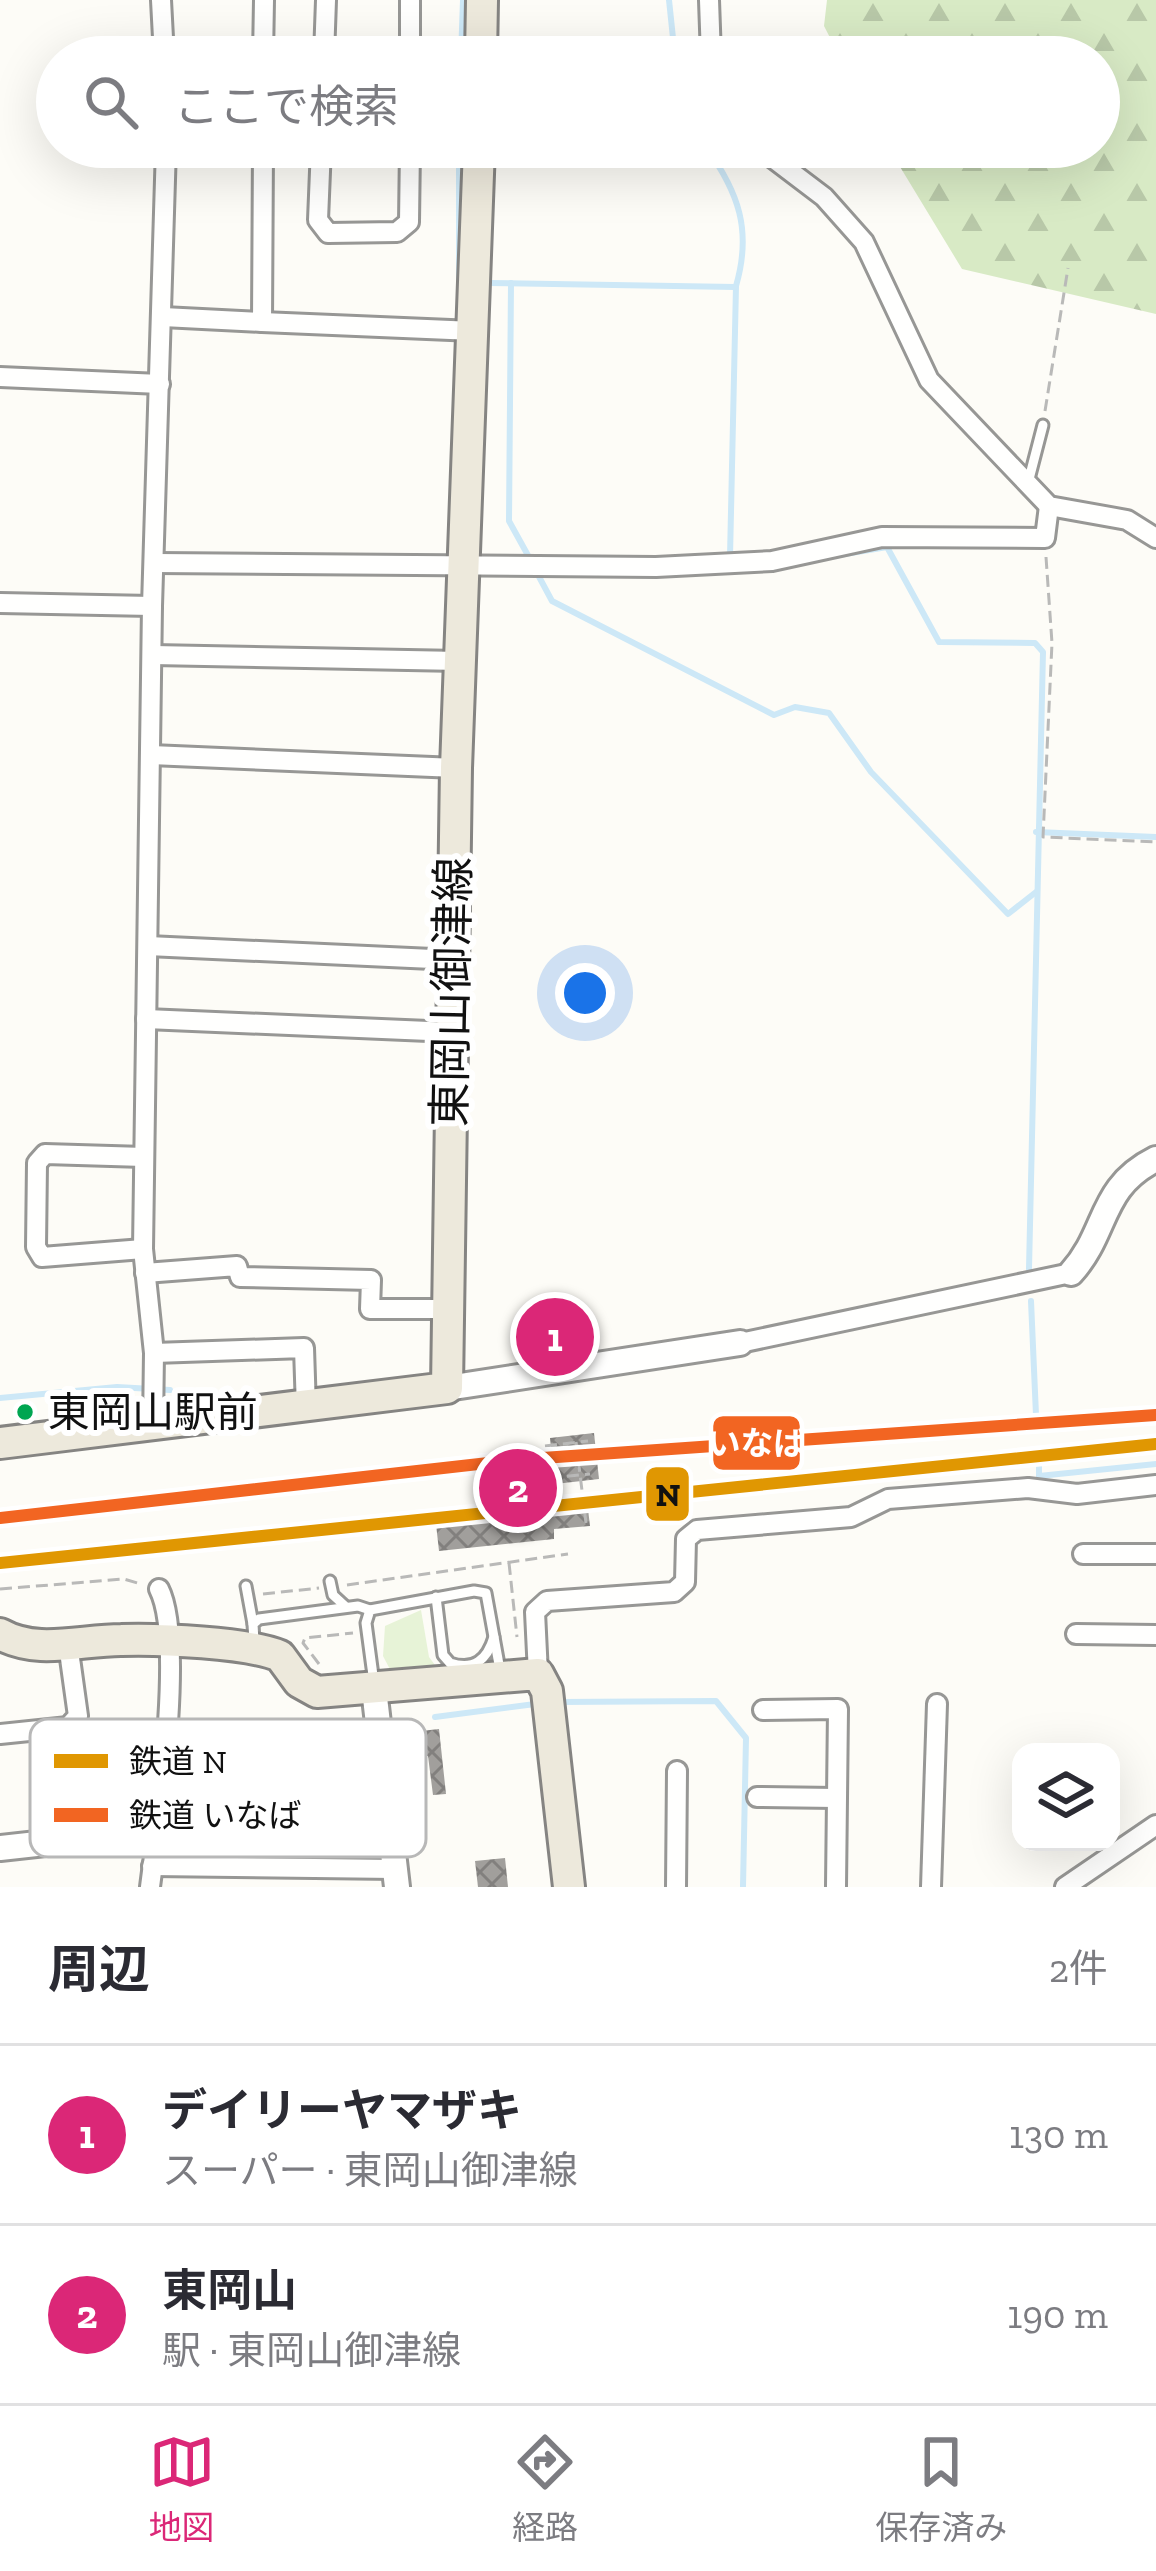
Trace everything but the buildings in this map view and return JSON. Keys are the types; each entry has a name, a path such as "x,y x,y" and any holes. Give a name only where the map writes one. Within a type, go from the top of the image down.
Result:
{"main road":[{"path":"481,36 482,0"},
{"name":"東岡山御津線","path":"447,1388 456,768 478,168"},
{"path":"0,1443 306,1409 447,1388"},
{"path":"0,1634 33,1646 123,1640 168,1644 254,1636 311,1690 538,1674 547,1691 568,1887"}],"street":[{"path":"160,0 163,36"},
{"path":"263,36 264,0"},
{"path":"325,36 326,0"},
{"path":"410,0 410,36"},
{"path":"710,0 711,36"},
{"path":"153,1425 154,1353 143,1249 152,606 166,168"},
{"path":"262,322 263,168"},
{"path":"319,168 318,220 328,233 397,232 409,222 410,168"},
{"path":"786,168 824,197 864,242 929,380 1029,479 1049,506 1126,520 1156,538"},
{"path":"163,317 474,332"},
{"path":"0,377 160,384"},
{"path":"155,563 733,564 882,537 1045,538 1049,506"},
{"path":"0,603 152,606"},
{"path":"153,655 459,661"},
{"path":"151,755 456,768"},
{"path":"148,946 454,959"},
{"path":"146,1019 452,1032"},
{"path":"143,1249 42,1256 36,1247 37,1163 45,1154 144,1157"},
{"path":"447,1388 740,1343 1071,1273 1094,1238 1110,1196 1128,1175 1156,1159"},
{"path":"145,1273 237,1266 240,1277 371,1280 370,1309 447,1310"},
{"path":"154,1353 304,1348 306,1409"},
{"path":"538,1674 535,1612 547,1601 674,1592 686,1582 686,1539 697,1530 850,1517 888,1499 1028,1488 1077,1494 1156,1485"},
{"path":"1083,1554 1156,1554"},
{"path":"159,1589 169,1608 165,1719"},
{"path":"1076,1634 1156,1635"},
{"path":"68,1644 75,1719"},
{"path":"374,1689 378,1719"},
{"path":"932,1887 938,1704"},
{"path":"763,1710 838,1709 836,1887"},
{"path":"0,1734 30,1730"},
{"path":"676,1771 676,1887"},
{"path":"757,1797 836,1798"},
{"path":"1065,1887 1156,1825"},
{"path":"0,1847 30,1844"},
{"path":"150,1887 152,1857"},
{"path":"152,1865 396,1878"}],"lane":[{"path":"1029,479 1042,425"},
{"path":"331,1584 348,1606"},
{"path":"246,1586 254,1636 348,1606 370,1610 436,1597 486,1594 501,1674"},
{"path":"436,1597 443,1655 450,1663 477,1664 489,1655 495,1632"},
{"path":"370,1610 366,1623 374,1689"}],"path":[{"path":"1042,425 1068,268"},
{"path":"1045,538 1052,643 1043,837 1156,842"},
{"path":"545,1446 588,1441"},
{"path":"576,1442 586,1523"},
{"path":"550,1478 590,1474"},
{"path":"256,1595 568,1554"},
{"path":"508,1562 517,1643"},
{"path":"0,1589 124,1579 159,1589"},
{"path":"348,1606 357,1647"},
{"path":"333,1669 320,1665 303,1643 305,1638 355,1633"}],"green space":[{"path":"827,0 1156,0 1156,314 962,269 901,168 1120,168 1120,36 829,36 824,26"},
{"path":"421,1610 429,1657 438,1669 478,1669 490,1661 489,1669 394,1677 383,1656 385,1626"}],"waterway":[{"path":"462,36 463,0"},
{"path":"669,0 673,36"},
{"path":"459,168 459,279"},
{"path":"719,168 739,213 743,248 736,286 730,557"},
{"path":"487,283 735,287"},
{"path":"511,283 509,521 530,559"},
{"path":"833,556 887,547 939,642 1035,643 1043,652 1029,1269"},
{"path":"537,573 552,601 774,715 795,707 829,713 871,772 1008,914 1036,892"},
{"path":"1036,832 1156,837"},
{"path":"1031,1301 1036,1415"},
{"path":"0,1398 117,1387 170,1390"},
{"path":"1039,1467 1039,1476 1156,1464"},
{"path":"559,1702 716,1701 746,1738 743,1887"},
{"path":"435,1717 535,1704"}],"rail line":[{"name":"いなば","path":"0,1518 514,1460 1156,1415"},
{"name":"N","path":"0,1563 1156,1444"}],"place":[{"name":"デイリーヤマザキ","path":"555,1337"},
{"name":"東岡山駅前","path":"25,1412"},
{"name":"東岡山","path":"518,1488"}]}
